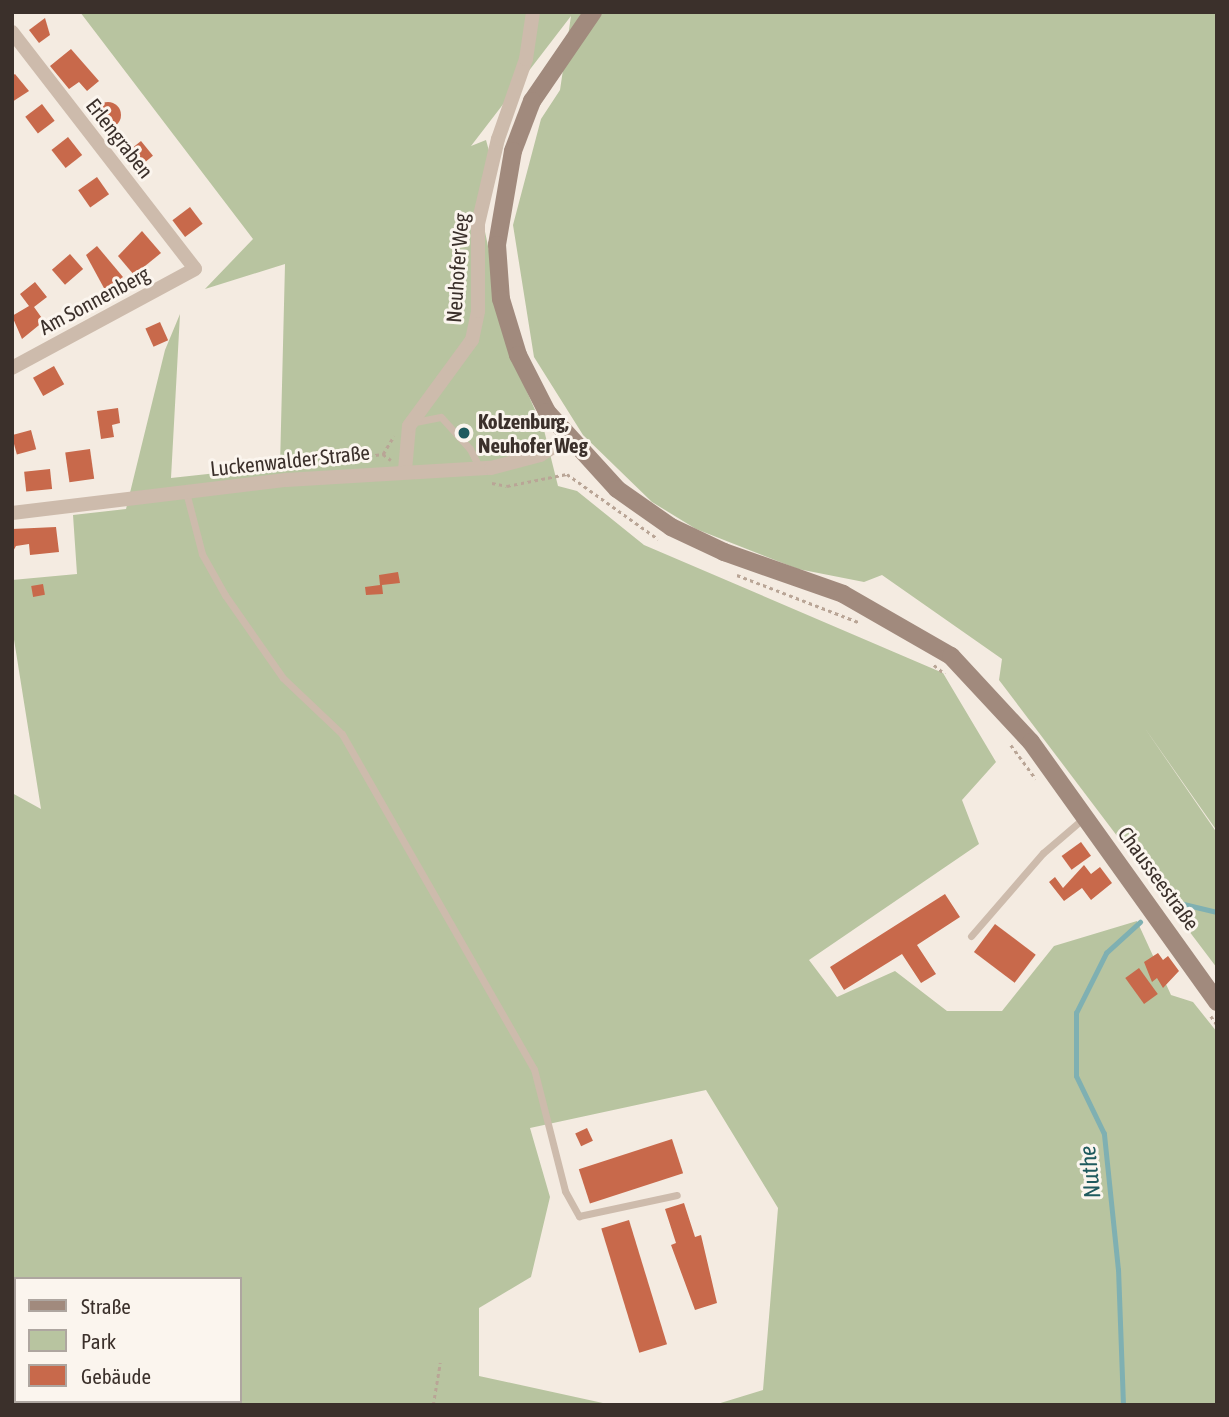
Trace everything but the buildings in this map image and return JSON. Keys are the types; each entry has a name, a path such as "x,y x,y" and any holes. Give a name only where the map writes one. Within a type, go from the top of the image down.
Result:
{"main road":[{"name":"Chausseestraße","path":"593,12 531,101 513,151 497,246 501,299 518,355 567,439 617,489 671,527 724,552 842,594 951,656 967,670 1031,742 1217,1002"}],"street":[{"name":"Neuhofer Weg","path":"402,429 472,340 478,311 478,224 498,139 526,59 533,12"},
{"name":"Erlengraben","path":"12,32 195,269"},
{"name":"Am Sonnenberg","path":"12,368 195,269"},
{"path":"402,429 405,470"},
{"name":"Luckenwalder Straße","path":"12,513 405,470 480,469 540,455 567,439"}],"lane":[{"path":"402,429 441,417 454,427 480,469"},
{"path":"186,492 202,555 225,595 283,678 342,734 534,1069 565,1191 579,1216 677,1195"},
{"path":"971,936 1043,853 1086,817"}],"path":[{"path":"383,454 402,429"},
{"path":"433,1405 440,1363"}],"green space":[{"path":"80,12 1217,12 1217,831 1144,727 1217,833 1217,968 999,680 1002,659 882,575 864,582 798,569 696,529 652,502 583,435 534,357 513,225 541,119 560,90 571,16 471,146 486,140 492,162 479,203 511,356 544,430 558,486 577,491 644,545 943,673 996,762 962,800 979,844 809,960 837,997 895,971 947,1011 1002,1011 1054,946 1137,921 1171,995 1193,1002 1217,1032 1217,1405 714,1405 763,1390 778,1208 706,1090 530,1128 550,1197 531,1277 479,1308 479,1376 612,1405 12,1405 12,793 41,809 12,627 12,580 77,574 73,515 126,509 165,350 180,314 171,478 280,466 285,264 205,289 253,239"}],"waterway":[{"name":"Nuthe","path":"1167,900 1217,912"},
{"name":"Nuthe","path":"1123,1405 1118,1270 1104,1134 1076,1076 1076,1013 1106,953 1140,922"}],"place":[{"name":"Kolzenburg, Neuhofer Weg","path":"464,433"}]}
